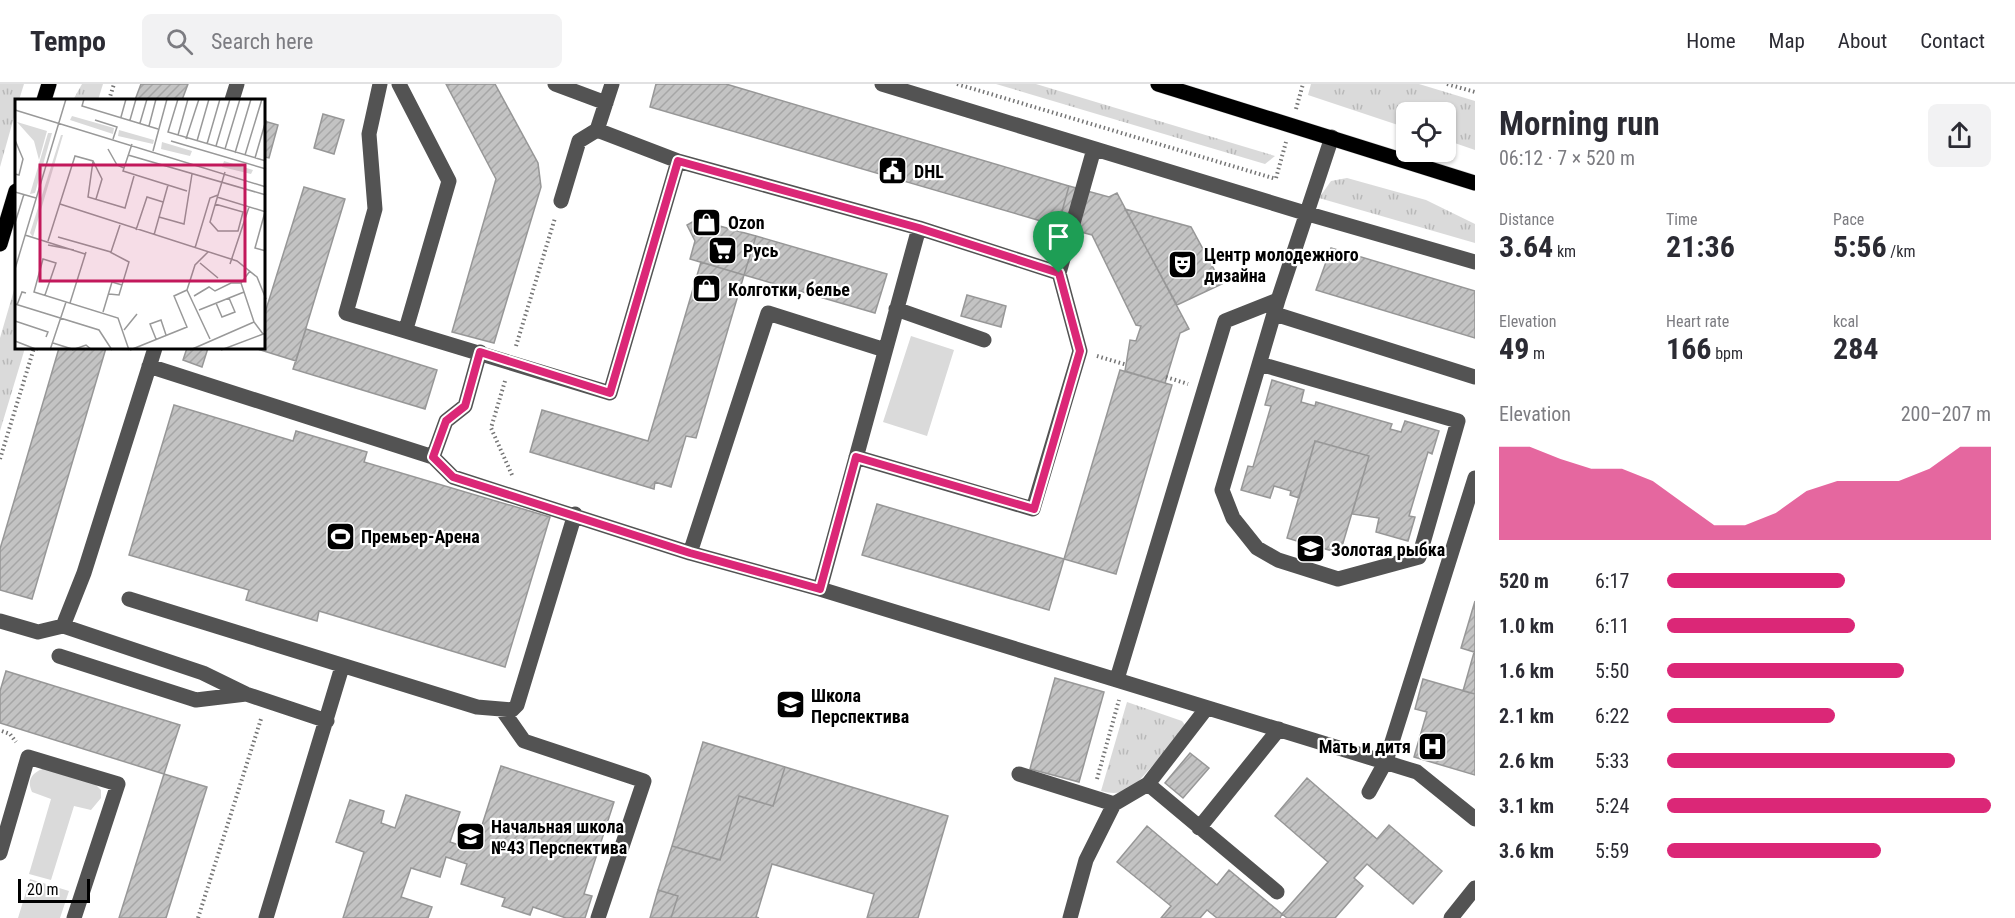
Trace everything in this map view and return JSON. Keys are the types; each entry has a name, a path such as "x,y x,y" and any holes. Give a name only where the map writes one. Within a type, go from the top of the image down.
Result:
{"main road":[{"path":"44,99 49,84"},
{"path":"1158,84 1475,183"},
{"path":"1452,174 1475,178"},
{"path":"0,244 15,194"}],"lane":[{"path":"232,99 237,84"},
{"path":"380,84 369,134 375,209 346,313 610,393 678,161"},
{"path":"399,84 449,181 406,330"},
{"path":"555,84 606,103"},
{"path":"561,201 579,141 597,130 612,84"},
{"path":"882,84 1305,213 1475,262"},
{"path":"597,130 678,161 919,228 1059,273"},
{"path":"1260,364 1458,421 1419,557 1338,579 1278,560 1257,548 1233,518 1222,490 1305,213 1332,137"},
{"path":"856,457 1034,509 1080,351 1059,273 1094,149"},
{"path":"820,589 919,228"},
{"path":"1120,680 1225,321 1277,307 1475,377"},
{"path":"896,309 984,340"},
{"path":"690,553 768,313 885,350"},
{"path":"63,626 84,573 154,350"},
{"path":"433,457 446,421 465,406 480,352"},
{"path":"149,366 433,457 453,477 575,514 690,553 820,589 1120,680 1206,709 1386,761 1417,772 1475,819"},
{"path":"1369,792 1386,761 1474,484"},
{"path":"129,599 342,667 477,707 512,710 517,705 575,514"},
{"path":"0,621 38,632 63,626 203,673 246,694 327,721"},
{"path":"59,656 195,700 246,694"},
{"path":"266,918 342,667"},
{"path":"1070,918 1086,861 1114,804 1148,784 1206,709"},
{"path":"504,711 524,741 644,781 598,918"},
{"path":"1199,828 1279,729"},
{"path":"0,853 28,757 118,784 74,918"},
{"path":"1019,774 1114,804"},
{"path":"1148,784 1277,892"},
{"path":"1452,918 1475,888"}],"path":[{"path":"109,99 114,84"},
{"path":"957,84 1276,179"},
{"path":"1447,84 1475,92"},
{"path":"0,459 33,350"},
{"path":"1080,351 1126,365"},
{"path":"1092,797 1120,680"},
{"path":"198,918 267,701"}],"green space":[{"path":"0,84 24,84 19,99 15,99 15,114 0,167"},
{"path":"82,84 103,84 98,99 74,99"},
{"path":"996,84 1036,84 1275,156 1265,164"},
{"path":"1311,84 1419,84 1475,101 1475,150 1456,143 1456,102 1396,102 1396,124 1308,95"},
{"path":"1347,178 1426,200 1475,224 1475,243 1319,198 1331,181"},
{"path":"15,286 15,350 24,350 0,431 0,338"},
{"path":"911,336 954,350 927,436 883,422"},
{"path":"1127,702 1182,721 1185,725 1184,731 1132,787 1120,792 1101,791"},
{"path":"45,768 95,784 101,790 101,798 91,810 74,806 51,880 29,874 51,799 32,792 30,780 34,774"},
{"path":"30,879 69,891 60,918 18,918"}],"building":[{"path":"141,84 188,84 182,99 135,99"},
{"path":"446,84 495,84 538,163 541,187 494,343 452,332 496,179"},
{"path":"656,84 726,84 1069,186 1058,226 650,107"},
{"path":"323,114 344,120 334,154 314,148"},
{"path":"266,122 278,125 269,158 266,157"},
{"path":"1069,186 1109,197 1117,193 1189,329 1180,333 1165,383 1125,371 1130,340 1136,341 1141,326 1136,325 1092,235 1058,226"},
{"path":"304,187 345,199 296,361 260,350 266,350 266,310"},
{"name":"Центр молодежного дизайна","path":"1125,209 1191,227 1222,284 1177,305"},
{"name":"Русь","path":"708,213 716,225 756,236 744,275 690,259 695,241 687,225"},
{"path":"756,236 887,274 875,313 744,275"},
{"path":"1331,248 1475,291 1475,338 1316,290"},
{"path":"701,262 744,275 696,438 686,436 671,487 655,482 654,489 530,452 542,410 648,441"},
{"path":"967,295 1006,306 1001,327 961,316"},
{"path":"306,329 437,370 425,409 293,369"},
{"path":"58,350 105,350 32,599 0,590 0,549"},
{"path":"186,350 207,350 202,367 183,360"},
{"path":"1120,370 1172,385 1116,574 1064,559"},
{"path":"1272,380 1304,390 1301,402 1315,406 1316,402 1392,424 1390,429 1401,432 1405,421 1439,431 1432,454 1428,452 1409,516 1415,517 1408,541 1376,532 1379,518 1352,514 1369,456 1315,441 1299,498 1290,495 1291,491 1274,486 1270,498 1241,490 1248,466 1253,467 1271,406 1265,405"},
{"name":"Премьер-Арена","path":"174,405 293,441 296,431 367,452 364,462 550,517 505,667 319,611 317,621 246,600 249,590 129,555"},
{"path":"1315,441 1369,456 1340,553 1318,547 1316,552 1306,549 1307,544 1287,538"},
{"path":"877,504 1064,559 1049,610 862,555"},
{"path":"1475,601 1475,649 1474,652 1461,648"},
{"path":"1475,649 1475,694 1463,691"},
{"path":"6,671 180,725 164,774 0,723 0,691"},
{"path":"1055,678 1104,692 1079,782 1030,769"},
{"path":"1423,679 1475,694 1475,775 1414,757 1427,712 1415,709"},
{"path":"703,742 785,767 773,806 739,796 720,860 672,846"},
{"path":"1190,753 1209,768 1183,798 1165,783"},
{"path":"501,766 614,802 584,894 592,896 585,918 566,918 533,907 530,915 502,906 505,898 461,884 467,864 446,857 440,877 411,868 401,897 432,907 428,918 343,918 364,852 336,842 350,800 384,811 381,823 395,828 406,795 460,812 450,842 474,850"},
{"path":"785,767 948,816 918,918 867,918 874,894 772,864 756,917 759,918 671,918 678,896 658,890 672,846 720,860 739,796 773,806"},
{"path":"164,774 207,787 166,918 119,918"},
{"path":"1307,778 1377,839 1389,825 1442,871 1413,904 1367,864 1354,878 1363,886 1335,918 1287,918 1282,914 1328,862 1275,816"},
{"path":"1147,826 1217,885 1229,870 1282,914 1280,918 1217,918 1207,910 1200,918 1161,918 1171,906 1117,862"},
{"path":"658,890 678,896 671,918 650,918"}],"place":[{"name":"DHL","path":"893,171"},
{"name":"Ozon","path":"707,222"},
{"name":"Русь","path":"722,250"},
{"name":"Центр молодежного дизайна","path":"1183,264"},
{"name":"Колготки, белье","path":"707,289"},
{"name":"Премьер-Арена","path":"340,536"},
{"name":"Золотая рыбка","path":"1310,549"},
{"name":"Школа Перспектива","path":"790,705"},
{"name":"Мать и дитя","path":"1432,746"},
{"name":"Начальная школа №43 Перспектива","path":"470,836"}],"route":[{"path":"678,161 919,228 1059,273 1080,351 1034,509 856,457 820,589 690,553 575,514 453,477 433,457 446,421 465,406 480,352 610,393 678,161"}]}
